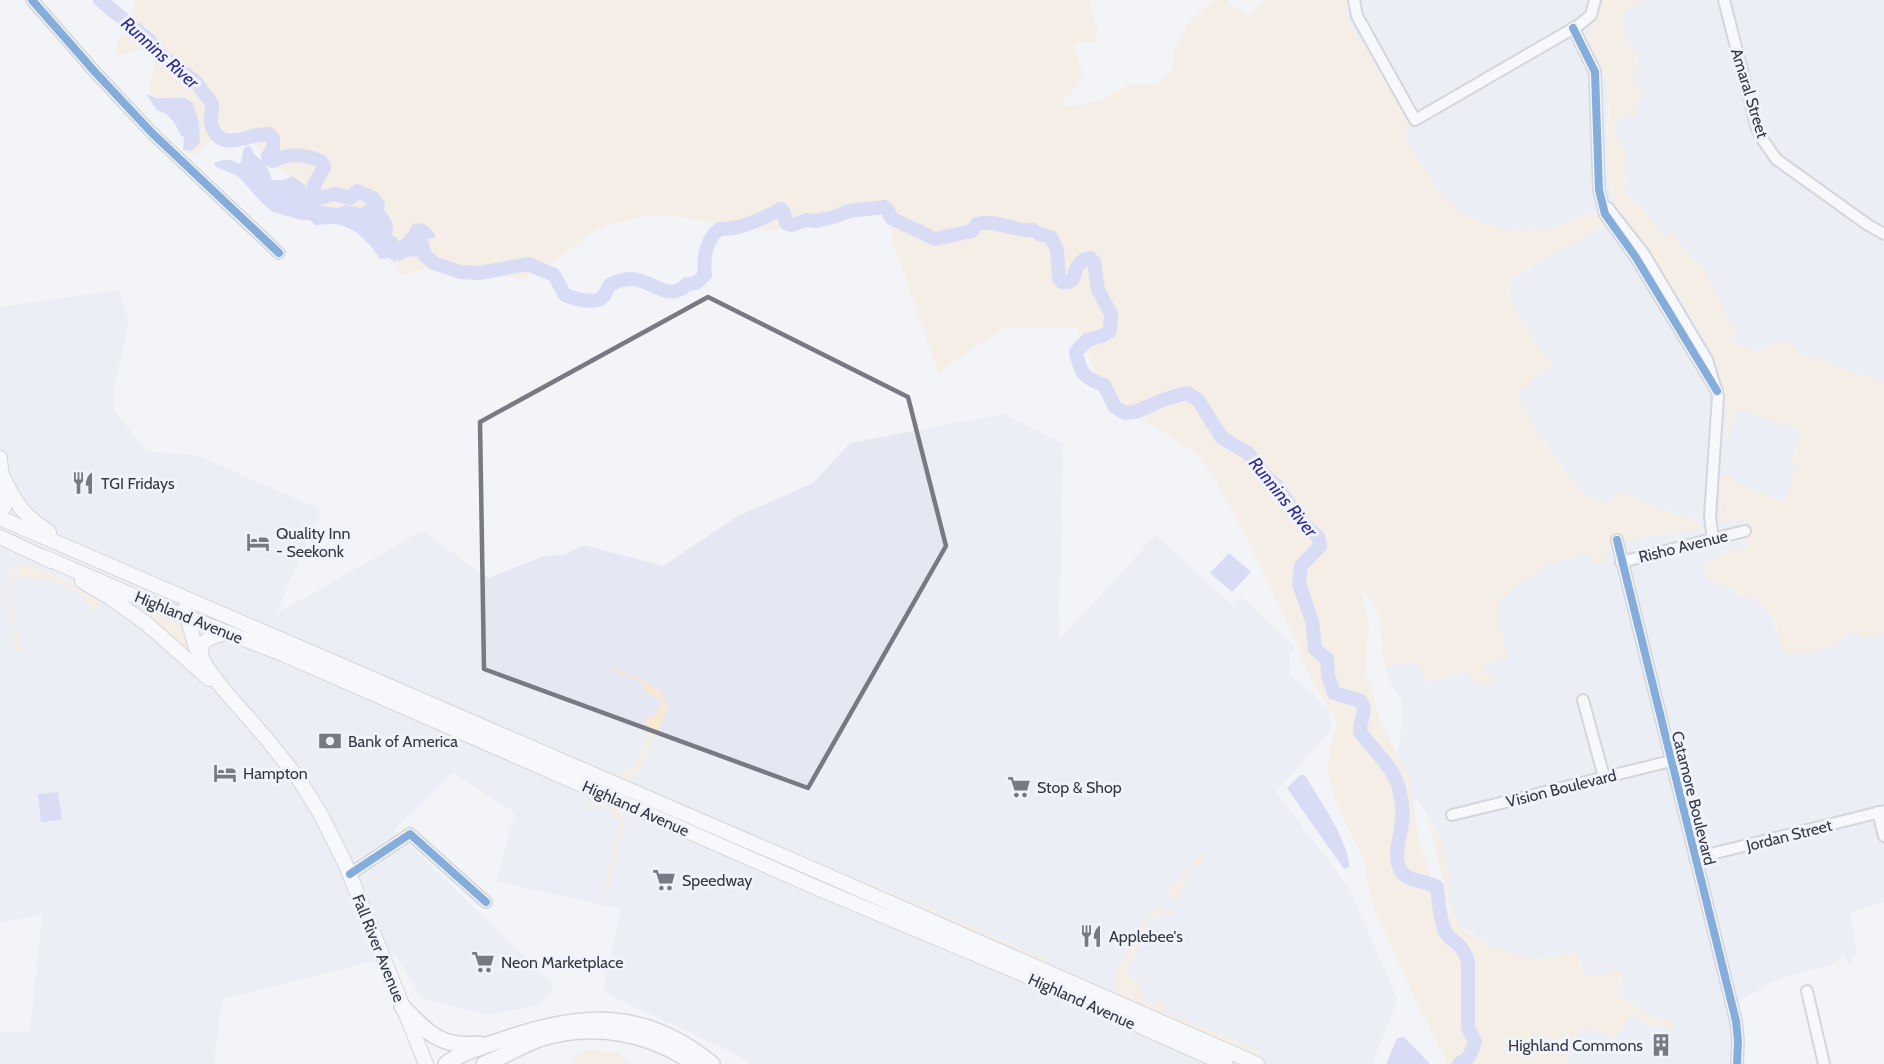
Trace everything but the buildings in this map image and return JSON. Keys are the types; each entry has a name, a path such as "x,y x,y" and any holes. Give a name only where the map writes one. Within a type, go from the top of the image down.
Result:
{"highway":[{"path":"402,1006 428,1032 448,1043 477,1044 564,1022 617,1021 670,1037 689,1047 712,1064"},
{"path":"488,1063 528,1043 547,1037 595,1031 626,1034 645,1039 665,1047 694,1064"},
{"path":"446,1064 462,1054 514,1036"}],"main road":[{"path":"0,458 4,507 0,515 81,552"},
{"path":"2,476 16,503 28,518 81,552"},
{"name":"Fall River Avenue","path":"0,537 45,556 109,597 147,624 207,678 223,689"},
{"name":"Highland Avenue","path":"81,552 1257,1064"},
{"name":"Highland Avenue","path":"45,556 143,600 285,655 822,890 1032,978 1225,1064"},
{"name":"Fall River Avenue","path":"176,595 187,616 192,636 201,656 223,689 300,781 321,815 350,874 426,1064"},
{"path":"201,656 200,649 203,642 212,636 227,633"}],"street":[{"path":"32,0 152,133 279,253"},
{"path":"1354,0 1357,16 1415,120 1573,28 1591,15 1596,0"},
{"name":"Amaral Street","path":"1724,0 1757,129 1769,150 1776,159 1884,234"},
{"path":"1573,28 1591,61 1597,81 1600,192 1644,254 1701,351 1712,373 1717,391 1710,517 1713,539"},
{"name":"Risho Avenue","path":"1622,562 1745,531"},
{"name":"Catamore Boulevard","path":"1617,540 1736,1021 1737,1064"},
{"path":"1583,700 1604,777"},
{"name":"Vision Boulevard","path":"1452,815 1671,761"},
{"path":"1881,812 1884,836"},
{"name":"Jordan Street","path":"1695,858 1881,812"},
{"path":"350,874 410,834 486,903"},
{"path":"1807,991 1824,1064"}],"highlighted area":[{"path":"708,297 908,397 946,546 808,788 484,669 480,422"}],"shaded area":[{"path":"134,0 1092,0 1088,9 1097,24 1096,41 1074,44 1083,75 1073,92 1064,98 1062,105 1067,105 1100,100 1132,83 1148,85 1160,82 1172,69 1173,52 1188,24 1213,0 1228,0 1230,4 1249,16 1263,0 1347,0 1347,20 1393,93 1410,128 1405,134 1409,143 1433,182 1457,208 1485,224 1519,230 1545,229 1596,212 1604,225 1512,278 1508,297 1541,351 1550,359 1553,366 1518,393 1521,402 1570,479 1587,498 1605,502 1613,499 1616,494 1629,495 1658,508 1696,520 1703,529 1620,541 1609,548 1603,561 1596,563 1589,553 1545,564 1543,570 1523,580 1498,603 1500,628 1508,656 1485,662 1486,674 1499,681 1486,685 1475,684 1469,673 1465,672 1425,682 1421,668 1416,663 1402,662 1386,669 1378,616 1369,597 1360,588 1369,624 1365,670 1381,722 1409,777 1418,836 1432,882 1442,906 1451,915 1429,820 1442,843 1453,910 1464,930 1490,948 1502,948 1512,955 1522,955 1538,960 1578,953 1585,975 1588,977 1621,970 1618,990 1623,998 1645,1012 1676,1025 1675,1027 1671,1029 1657,1024 1650,1026 1634,1014 1616,1038 1589,1027 1581,1029 1567,1064 1446,1064 1373,906 1362,857 1332,793 1328,766 1337,723 1306,669 1292,632 1244,533 1212,472 1188,447 1137,417 1097,377 1077,327 1004,328 938,372 891,236 890,213 875,212 859,206 846,206 805,226 770,231 677,216 646,216 609,225 589,234 553,262 523,279 452,265 403,274 398,271 396,260 413,258 421,251 423,242 427,238 414,224 398,243 391,235 392,222 386,212 364,197 367,204 361,208 323,206 316,202 304,184 272,165 242,131 222,134 211,140 196,154 187,154 187,151 191,151 198,136 199,123 194,111 184,98 156,97 150,92 155,53 148,47 121,55 116,54 117,40 132,16"},
{"path":"1347,0 1594,0 1597,19 1588,30 1587,36 1600,62 1606,81 1608,94 1607,160 1612,198 1663,269 1707,341 1719,369 1725,394 1726,438 1727,440 1737,411 1740,409 1782,423 1801,433 1792,461 1797,466 1786,498 1781,500 1746,488 1726,474 1722,476 1721,523 1744,516 1747,546 1702,563 1707,577 1736,593 1751,597 1772,616 1783,653 1820,650 1843,639 1847,633 1884,633 1884,902 1850,912 1857,957 1852,958 1850,967 1843,952 1841,958 1826,967 1804,971 1770,983 1732,1006 1738,1064 1567,1064 1583,1028 1589,1027 1593,1031 1614,1038 1618,1036 1629,1017 1634,1014 1650,1026 1657,1024 1671,1029 1676,1026 1643,1011 1621,996 1618,986 1622,974 1588,977 1585,975 1578,953 1538,960 1522,955 1512,955 1504,948 1490,948 1482,939 1460,926 1452,910 1443,853 1435,826 1417,800 1404,792 1394,766 1401,733 1401,700 1388,677 1386,669 1388,667 1402,662 1416,663 1421,668 1426,682 1465,672 1481,683 1499,681 1486,674 1484,670 1485,662 1508,656 1500,628 1498,603 1523,580 1543,570 1545,564 1550,562 1589,553 1596,563 1603,561 1609,548 1620,541 1703,529 1696,520 1658,508 1613,499 1605,502 1587,498 1567,474 1518,399 1518,393 1550,359 1541,351 1508,297 1512,278 1529,270 1596,212 1546,229 1527,232 1489,227 1451,205 1430,179 1408,143 1405,134 1409,128 1399,105 1347,20"},
{"path":"1594,0 1642,0 1626,11 1621,18 1629,46 1639,51 1636,71 1632,77 1635,83 1645,91 1636,105 1637,117 1625,116 1616,123 1616,136 1625,149 1626,193 1644,210 1661,233 1665,236 1675,234 1684,250 1704,267 1735,331 1732,337 1737,345 1755,351 1769,347 1775,342 1789,342 1797,352 1884,383 1884,633 1863,638 1855,633 1848,633 1835,645 1827,648 1809,652 1783,653 1774,620 1765,609 1750,598 1707,577 1702,563 1747,546 1744,516 1721,524 1722,476 1726,474 1746,488 1781,500 1786,498 1797,466 1792,462 1801,433 1782,423 1740,410 1737,411 1727,440 1725,440 1726,403 1723,386 1711,354 1677,293 1617,208 1611,193 1607,161 1609,112 1606,80 1587,33 1597,18 1596,14 1587,10"},
{"path":"1642,0 1884,0 1884,383 1797,352 1786,342 1775,342 1758,351 1737,346 1732,337 1735,331 1704,267 1684,250 1675,235 1665,236 1658,231 1644,210 1626,193 1625,149 1616,136 1616,122 1636,105 1645,92 1634,83 1632,77 1636,71 1637,56 1626,40 1621,18 1626,11"},
{"path":"119,290 129,322 114,387 114,410 147,451 199,456 322,510 276,614 422,531 488,578 544,556 564,555 584,545 663,566 736,517 813,483 850,443 1003,414 1063,444 1059,640 1156,535 1231,604 1241,597 1295,647 1290,654 1289,673 1329,710 1331,730 1276,792 1349,888 1398,1000 1372,1064 751,1064 737,1055 603,992 621,909 496,881 515,813 453,773 394,830 554,985 540,1005 487,1015 421,998 396,955 222,999 214,1064 0,1064 0,1032 30,1032 42,915 0,923 0,307"},
{"path":"21,561 12,579 14,582 11,588 16,633 23,649 15,652 8,575 11,568"},
{"path":"25,562 70,582 101,600 96,611 86,605 83,595 55,581 45,580 44,575 41,580 23,576 20,578 17,575"},
{"path":"140,606 183,621 194,659 140,609"},
{"path":"610,668 654,687 666,700 667,707 662,722 640,770 630,781 618,777 626,768 633,770 651,727 645,723 649,715 655,717 663,700 651,695 652,692 649,694 645,692 646,690 643,691 645,684"},
{"path":"596,799 623,811 625,816 608,889 606,894 602,895 621,820 611,817 612,810 591,804 587,811 589,802"},
{"path":"1203,853 1205,854 1199,866 1193,864 1179,896 1184,901 1168,896 1168,890"},
{"path":"869,883 1045,959 1043,963 867,887"},
{"path":"1157,907 1175,910 1172,915 1163,912 1159,919 1151,916 1127,972 1141,985 1140,999 1156,1006 1159,1000 1165,1003 1163,1010 1190,1022 1188,1027 1121,997 1115,988 1120,967 1132,942 1145,920"},
{"path":"1194,1023 1261,1052 1258,1058 1191,1028"},
{"path":"588,1050 618,1052 621,1057 632,1064 572,1064 573,1058"}],"water":[{"path":"146,94 156,98 184,98 193,103 199,123 200,143 191,151 183,150 184,136 182,137 169,117 157,110"},
{"path":"248,146 266,166 272,180 284,180 292,176 304,184 316,202 323,206 338,208 345,205 361,208 367,204 364,197 366,192 372,192 377,196 376,202 387,213 393,225 392,235 398,238 398,242 407,235 413,224 417,223 426,226 436,236 425,239 419,256 396,260 396,263 389,258 380,259 367,242 349,228 333,224 315,225 310,220 301,220 273,212 238,176 216,167 214,163 227,160 239,164 244,148"},
{"path":"1229,553 1251,572 1232,592 1210,573"},
{"path":"1300,775 1305,775 1339,833 1348,857 1349,867 1344,869 1287,788"},
{"path":"58,792 62,820 41,822 38,794"},
{"path":"1404,1037 1430,1064 1386,1064 1397,1038"}],"waterway":[{"name":"Runnins River","path":"100,0 149,40 161,55 196,82 212,104 211,123 215,133 221,138 236,140 269,134 273,138 273,148 268,156 269,159 273,161 297,155 321,161 324,167 314,185 314,196 318,198 335,194 350,198 357,191 373,198 378,205"},
{"name":"Runnins River","path":"411,239 418,238 421,241 425,256 434,263 460,272 479,273 528,264 554,275 565,295 589,301 602,298 611,285 625,280 638,280 673,292 687,284 696,283 705,275 706,250 711,238 719,229 743,226 781,209 786,223 792,225 806,220 816,221 834,217 849,211 884,207 891,218 935,239 972,231 977,224 984,223 1033,230 1051,237 1057,250 1059,279 1062,282 1073,279 1080,263 1090,258 1094,262 1098,290 1111,314 1110,331 1087,340 1076,352 1084,374 1104,385 1115,407 1125,413 1135,412 1165,399 1187,393 1198,400 1222,438 1248,453 1262,472 1279,488 1300,520 1318,537 1320,546 1301,566 1299,584 1312,621 1315,649 1327,659 1328,676 1334,693 1361,701 1364,709 1360,732 1389,768 1398,784 1402,811 1397,853 1398,865 1408,878 1437,887 1440,915 1445,931 1463,950 1468,962 1468,1027 1475,1042 1469,1057 1459,1064"}],"cycle path":[{"path":"32,0 152,133 279,253"},
{"path":"1573,28 1595,72 1599,190 1605,214 1635,256 1717,391"},
{"path":"1617,540 1736,1021 1737,1064"},
{"path":"350,874 410,834 486,902"}],"place":[{"name":"TGI Fridays","path":"83,483"},
{"name":"Quality Inn - Seekonk","path":"258,542"},
{"name":"Bank of America","path":"330,741"},
{"name":"Hampton","path":"225,773"},
{"name":"Stop & Shop","path":"1019,787"},
{"name":"Speedway","path":"664,880"},
{"name":"Applebee's","path":"1091,936"},
{"name":"Neon Marketplace","path":"483,962"},
{"name":"Highland Commons","path":"1661,1045"}]}
